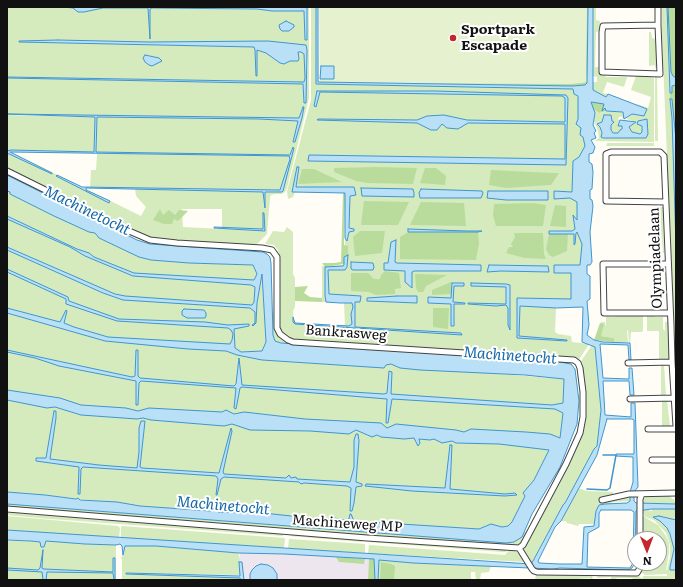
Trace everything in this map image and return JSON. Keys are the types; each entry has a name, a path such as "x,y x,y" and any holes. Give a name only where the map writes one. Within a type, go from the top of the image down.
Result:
{"street":[{"path":"658,7 660,74 602,72 603,26 658,25"},
{"name":"Olympiadelaan","path":"666,202 606,201 606,154 611,152 662,153 664,156 676,426"},
{"name":"Bankrasweg","path":"7,171 122,228 150,240 268,248 272,250 277,257 278,328 280,334 288,340 294,342 574,360 578,363 580,368 583,392 580,434 566,464 523,545 519,548"},
{"path":"668,264 603,264 604,313 670,313"},
{"path":"628,363 672,362"},
{"path":"630,399 674,398"},
{"path":"648,429 676,429"},
{"path":"652,460 676,460"},
{"path":"602,500 629,494 676,493"},
{"path":"640,531 640,503 642,494"},
{"name":"Machineweg MP","path":"7,509 367,538 519,548"},
{"path":"519,548 534,572 637,573 638,571"}],"shaded area":[{"path":"239,549 371,555 376,580 242,580"}],"green space":[{"path":"7,7 304,7 305,39 307,40 307,7 309,7 309,98 287,188 282,194 271,195 267,234 256,245 156,239 139,234 7,169 7,115 95,117 94,153 9,151 141,216 146,207 136,196 135,189 90,188 91,170 96,170 97,154 154,153 96,152 97,117 150,117 7,114 7,78 303,84 304,103 307,79 306,46 304,82 7,77","holes":["182,209 222,209 222,229 183,227"]},
{"path":"311,7 317,7 319,84 572,84 587,82 582,307 556,308 555,332 558,334 571,336 572,342 589,344 578,361 570,357 299,341 289,339 281,332 279,325 279,254 274,245 265,244 273,231 284,232 287,227 293,232 293,274 295,278 295,307 293,311 294,323 358,328 345,326 344,303 322,302 322,266 343,265 345,246 345,192 295,192 293,197 288,199 287,191 311,100"},
{"name":"Sportpark Escapade","path":"319,7 587,7 587,82 572,84 320,83"},
{"path":"342,7 478,81 583,83 584,7 588,7 587,83 586,85 572,86 336,82"},
{"path":"593,7 596,7 596,20 600,21 600,31 596,32 595,67 600,67 600,73 606,77 627,77 624,87 607,82 603,93 608,94 606,97 593,90 592,82 597,82 597,77 592,76"},
{"path":"662,7 676,7 676,370 662,37"},
{"path":"668,7 676,7 676,78 671,72"},
{"path":"649,32 651,32 652,38 656,39 657,67 655,68 655,65 649,66"},
{"path":"636,76 654,78 654,142 595,141 599,138 594,121 595,113 593,109 599,113 610,111 623,112 624,119 620,116 618,119 620,120 618,125 622,125 622,130 618,133 613,133 611,130 611,115 606,115 602,122 598,124 602,138 646,138 642,126 642,132 640,134 632,132 629,127 636,122 626,119 632,114 641,116 646,109 637,104 648,108 651,97 631,90"},
{"path":"655,77 657,77 658,141 655,141"},
{"path":"675,84 676,140 672,99 670,99 672,86"},
{"path":"591,101 604,104 607,111 599,113 593,109"},
{"path":"607,143 654,143 654,146 606,146"},
{"path":"334,168 417,168 413,184 367,183 356,181 334,172"},
{"path":"425,168 436,168 446,176 445,185 420,183"},
{"path":"302,169 314,169 342,182 298,184"},
{"path":"491,170 559,173 551,185 506,188 489,185"},
{"path":"7,190 95,233 99,238 151,260 253,265 257,274 262,274 266,342 262,351 261,360 384,368 386,365 391,364 564,379 561,438 549,450 512,522 508,526 502,527 479,529 354,522 140,506 7,492"},
{"path":"343,193 345,193 344,245 348,246 348,255 344,257 344,264 325,267 322,263 341,262"},
{"path":"364,201 409,202 398,225 361,225"},
{"path":"421,202 464,203 466,226 410,225"},
{"path":"533,203 546,205 543,226 496,226 493,215 494,204"},
{"path":"555,205 566,206 566,227 550,226"},
{"path":"659,207 663,207 664,253 663,253"},
{"path":"160,209 163,215 169,210 175,215 179,210 188,211 178,221 174,219 172,224 164,224 153,220"},
{"path":"360,231 385,231 382,253 355,256 353,237"},
{"path":"408,232 478,232 479,243 476,260 400,259 400,237"},
{"path":"514,233 543,233 544,254 546,259 525,258 506,253 509,247 513,247 511,244 515,237"},
{"path":"568,233 567,251 553,257 549,255 546,249 549,234"},
{"path":"385,271 399,273 401,288 395,289 395,294 376,295 369,292 351,291 351,273 368,273 374,279 380,279 381,275"},
{"path":"415,274 447,275 426,286 423,292 418,292 416,288"},
{"path":"451,282 451,294 432,295 432,290"},
{"path":"308,286 304,293 310,297 322,298 322,302 295,301 295,287"},
{"path":"275,308 276,331 280,337 285,341 316,346 290,345 275,341 273,335 272,314"},
{"path":"433,308 449,308 448,329 433,327"},
{"path":"616,315 643,315 643,330 642,332 631,332 630,343 628,330 628,342 614,342 614,338 601,336 601,322 605,322 606,327 606,316 615,317"},
{"path":"655,315 655,317 663,317 663,329 665,331 665,322 668,322 669,361 659,361 659,331 647,331 647,316"},
{"path":"600,323 604,324 601,336 614,338 614,342 594,340"},
{"path":"592,345 595,347 601,410 597,446 531,564 524,553 524,546 573,455 582,434 586,411 585,385 580,363"},
{"path":"664,365 666,396 661,395 661,366"},
{"path":"667,400 670,426 662,426 662,401"},
{"path":"578,488 587,491 613,492 613,496 610,499 627,497 630,498 630,501 612,502 611,504 599,505 595,524 579,524 578,526 567,523 566,521 560,521"},
{"path":"667,496 674,499 676,504 642,503 646,497"},
{"path":"7,504 506,543 521,536 523,532 528,532 522,542 513,546 247,527 7,507"},
{"path":"649,509 649,511 652,511 652,509 676,509 676,520 660,521 667,528 670,534 674,549 670,568 671,570 676,570 676,580 634,580 632,578 618,578 612,580 597,580 611,579 611,577 597,578 598,575 638,575 642,579 643,576 667,576 667,574 645,575 641,572 667,571 670,557 670,545 667,531 664,531 654,520 645,517 642,510"},
{"path":"7,512 282,534 283,536 38,518 7,515"},
{"path":"641,515 658,525 662,531 641,531"},
{"path":"7,516 118,526 120,528 119,538 7,530"},
{"path":"122,526 285,539 284,548 121,538"},
{"path":"294,534 362,540 363,542 290,536"},
{"path":"667,538 669,543 667,564"},
{"path":"43,539 85,544 116,545 116,580 7,580 7,541 31,541"},
{"path":"289,539 365,544 365,553 288,548"},
{"path":"372,539 507,549 506,552 502,552 370,542"},
{"path":"369,545 505,555 510,549 519,553 525,562 372,554 368,553"},
{"path":"125,546 156,546 238,553 241,562 239,563 240,575 127,574 240,578 241,580 122,580 121,559"},
{"path":"336,557 365,559 364,564 339,562"},
{"path":"369,559 375,559 375,580 368,580"},
{"path":"376,559 413,563 491,566 489,572 481,573 480,580 476,580 475,572 471,572 471,580 376,580"},
{"path":"381,562 395,566 394,580 380,580"},
{"path":"536,575 592,575 593,580 590,580 590,578 578,580 535,580"}],"water":[{"path":"63,7 307,7 307,40 305,40 304,11 152,8 150,9 150,39 148,8 103,8 78,12 73,8"},
{"path":"316,7 318,7 318,82 572,86 585,85 587,83 588,7 593,7 593,90 606,97 608,94 647,109 644,116 632,114 624,119 623,112 606,111 605,108 602,111 604,104 591,102 595,113 593,125 596,131 594,133 596,138 591,140 595,147 593,153 589,154 589,162 592,164 593,172 590,199 592,200 593,206 590,232 592,262 590,265 587,265 587,274 590,276 590,299 587,301 589,325 587,335 594,340 603,342 630,343 631,360 629,360 628,345 600,344 603,378 629,379 629,368 632,368 634,395 630,395 629,381 603,381 605,415 631,417 631,403 635,403 638,487 634,492 634,501 636,503 676,504 676,509 636,511 636,531 634,531 634,512 631,510 601,510 599,513 599,527 588,533 587,567 627,568 627,570 553,569 413,563 379,560 378,580 375,580 374,559 238,553 156,546 125,546 123,555 122,546 120,544 85,544 46,541 44,547 41,547 40,542 7,540 7,530 531,564 597,446 601,410 595,347 582,342 583,307 556,308 520,306 519,336 567,341 517,338 517,298 571,299 571,273 554,273 554,265 580,265 582,244 577,232 574,245 574,234 549,234 549,231 572,231 575,229 573,215 577,220 577,202 570,198 554,199 554,191 572,192 573,161 579,157 585,146 583,137 580,135 581,128 576,124 578,119 578,96 574,94 573,89 316,84","holes":["607,419 634,420 634,454 616,454 616,456 633,457 633,482 630,492 630,501 627,503 599,505 596,511 594,526 584,527 582,564 539,563 538,561 555,527 561,521 597,455"]},
{"path":"667,7 671,72 676,78 676,85 672,86 672,93 670,93"},
{"path":"286,21 294,25 294,27 289,31 282,31 279,25"},
{"path":"58,40 149,42 268,41 306,45 306,103 304,103 303,84 7,78 304,82 305,78 304,54 301,52 298,52 298,61 290,61 284,64 280,63 266,53 257,50 256,76 254,47 19,42"},
{"path":"145,55 159,58 162,61 152,66 149,65 143,58"},
{"path":"321,66 334,66 334,79 320,79"},
{"path":"317,91 436,91 566,95 568,98 566,165 308,161 309,155 565,159 565,124 468,123 458,129 447,128 442,124 437,130 431,130 417,123 317,120 417,120 427,116 444,115 467,120 565,122 565,98 562,96 320,92 316,107 314,106"},
{"path":"670,99 672,99 676,140 676,246 672,118"},
{"path":"303,107 302,118 295,142 293,142 298,121 259,119 97,117 96,152 290,155 293,147 283,191 265,192 265,208 263,192 86,188 86,190 110,201 109,203 56,176 57,175 82,187 280,190 290,159 289,156 10,152 52,174 7,153 7,151 11,150 94,152 95,117 7,114 299,118"},
{"path":"604,115 611,115 612,121 614,122 611,125 611,130 613,133 618,133 622,129 622,126 618,126 620,120 636,122 629,127 632,132 640,134 642,132 642,126 637,124 638,121 647,119 648,134 646,138 603,138 601,137 602,133 600,127 597,124 602,122"},
{"path":"297,167 299,167 296,187 354,187 356,195 350,196 349,228 354,229 354,231 349,232 347,241 345,238 345,193 292,192"},
{"path":"7,175 137,240 150,244 263,252 267,254 270,257 271,263 273,335 275,341 281,343 560,362 571,364 575,369 579,401 577,424 560,467 532,514 522,537 514,542 506,543 7,504 7,492 78,498 80,500 117,502 140,506 211,511 215,500 216,510 218,512 254,512 319,519 335,518 343,520 349,519 351,514 354,521 479,529 491,524 502,527 508,526 512,522 525,496 523,493 534,480 549,450 499,444 456,443 452,441 442,443 434,439 419,439 420,443 418,446 414,438 404,439 381,437 377,435 372,437 356,430 349,434 310,431 250,430 232,424 224,426 151,420 143,418 137,419 81,415 55,407 47,408 7,400 7,390 60,398 81,405 126,408 138,411 149,408 222,412 226,410 234,414 244,412 305,419 381,423 387,428 396,424 464,432 471,429 550,434 560,438 563,413 555,409 392,399 388,423 386,423 387,399 242,387 240,388 236,409 234,408 236,388 141,381 139,383 138,405 136,405 136,381 59,366 35,358 7,352 7,350 132,377 135,376 136,350 138,350 138,376 140,378 234,386 236,384 239,358 242,385 384,394 387,393 389,371 392,372 391,394 552,405 563,403 564,379 525,375 420,370 400,368 391,364 386,365 384,368 262,360 237,355 226,351 105,341 7,313 7,308 60,322 66,310 64,323 108,337 230,344 233,334 228,328 117,321 66,304 66,299 7,272 7,269 68,297 69,301 119,319 205,322 228,325 249,324 249,326 234,329 235,348 241,352 262,351 266,342 262,274 257,303 256,323 253,326 252,325 255,323 255,312 250,308 123,300 103,293 7,250 7,247 115,294 252,305 254,302 255,287 251,285 133,276 85,256 70,247 7,219 7,216 77,249 89,253 94,257 134,273 254,280 257,274 253,265 189,263 151,260 139,257 99,238 95,233 89,232 54,216 10,194 10,192 7,191"},
{"path":"361,188 413,189 414,197 362,196"},
{"path":"421,189 482,191 483,193 481,198 420,198 419,193"},
{"path":"488,191 548,191 548,200 506,200 487,198"},
{"path":"263,213 265,231 214,228 263,229"},
{"path":"408,229 467,231 482,231 408,232"},
{"path":"396,240 395,262 397,263 481,265 481,271 414,271 412,272 412,288 405,282 405,271 384,270 384,263 388,263 391,242"},
{"path":"348,255 347,267 345,270 328,270 329,294 361,296 360,302 355,302 355,327 461,333 462,335 295,324 293,322 293,317 295,323 349,326 352,324 352,303 326,302 325,296 325,267 343,266 344,257"},
{"path":"351,262 373,263 374,267 373,270 353,270 351,269"},
{"path":"489,265 548,266 549,272 487,272"},
{"path":"452,283 464,283 464,286 454,286 453,302 465,303 454,304 454,326 451,326 451,304 428,303 428,297 451,298"},
{"path":"471,283 510,285 510,330 508,325 508,308 506,305 496,306 468,304 506,304 506,287 471,286"},
{"path":"417,296 417,303 367,301 367,298"},
{"path":"184,309 204,310 206,316 205,318 187,318 182,315 182,311"},
{"path":"54,411 56,411 56,418 50,459 137,468 139,428 141,421 145,421 140,467 142,468 219,473 231,428 232,431 223,472 224,474 286,478 289,475 291,478 296,477 297,479 350,482 354,467 354,440 356,434 358,434 359,441 356,482 362,484 362,486 356,487 352,511 350,511 351,488 347,486 301,484 299,482 224,477 221,479 216,495 218,479 216,476 83,467 81,469 80,494 78,494 79,467 36,461 36,458 46,458"},
{"path":"450,445 452,445 450,489 505,494 515,493 517,495 505,496 412,491 365,486 366,484 445,488"},
{"path":"659,516 676,520 676,570 670,570 674,549 670,534 667,528 660,521 653,517"},
{"path":"43,550 42,568 44,569 113,572 113,558 115,558 115,580 113,573 47,572 46,580 43,580 42,572 7,570 7,568 38,570 40,568"},
{"path":"239,562 242,562 244,580 241,580 240,578 126,574 240,576"},
{"path":"261,564 268,565 273,568 277,574 277,580 250,580 252,570"}],"waterway":[{"path":"587,489 607,490 610,488 616,455 603,455"}],"place":[{"name":"Sportpark Escapade","path":"453,38"}],"water label":[{"name":"Machinetocht","path":"87,211"},
{"name":"Machinetocht","path":"510,356"},
{"name":"Machinetocht","path":"223,506"}]}
